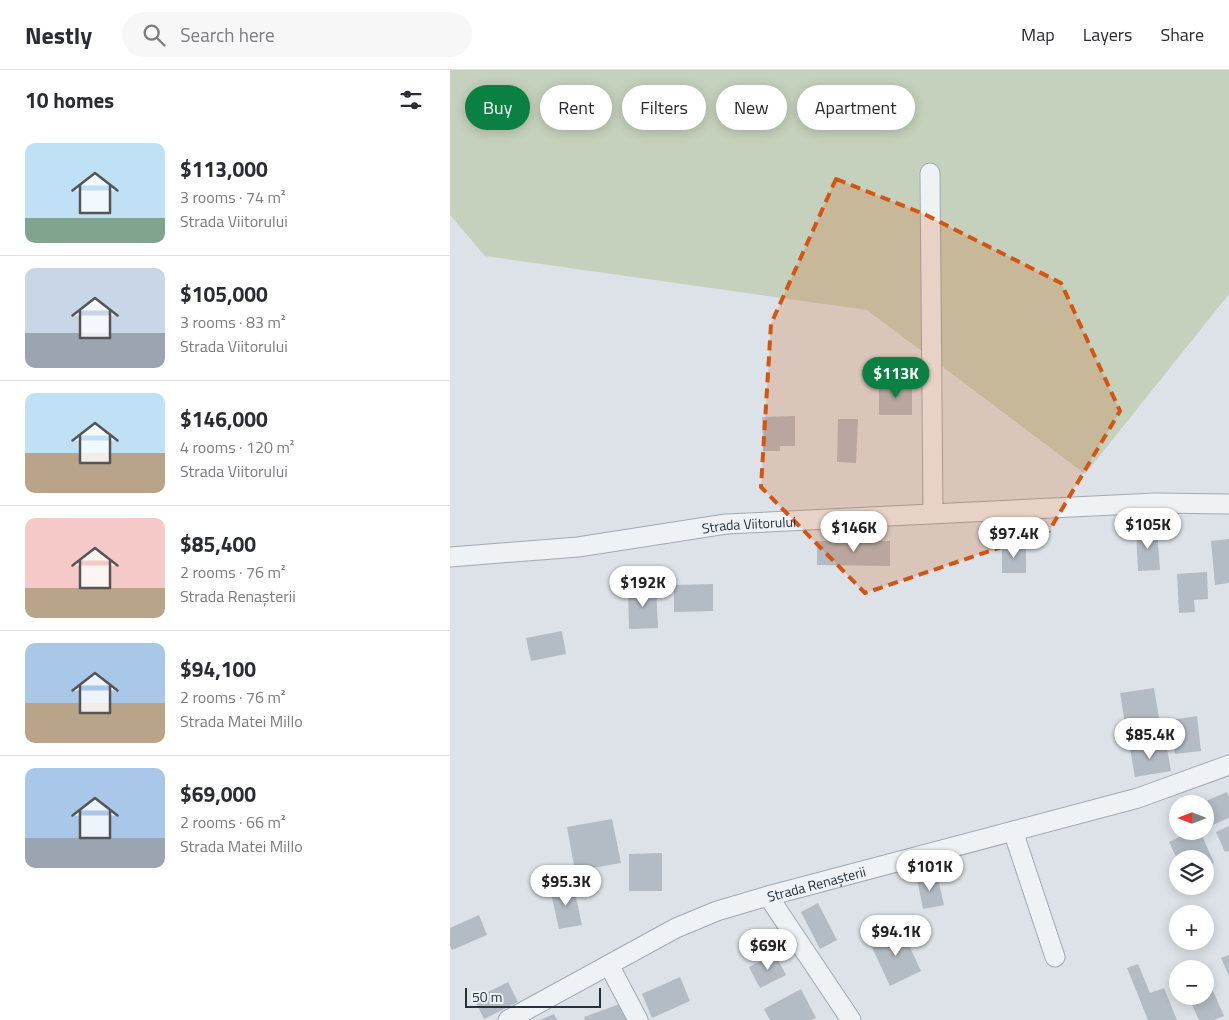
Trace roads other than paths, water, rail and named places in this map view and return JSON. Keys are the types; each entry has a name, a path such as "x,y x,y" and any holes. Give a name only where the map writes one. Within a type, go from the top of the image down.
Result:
{"street":[{"path":"930,174 933,513"},
{"name":"Strada Viitorului","path":"450,557 578,547 726,524 1155,503 1229,504"},
{"name":"Strada Renașterii","path":"508,1020 676,928 717,911 1138,798 1229,765"},
{"path":"1013,831 1055,958"},
{"path":"768,896 851,1020"},
{"path":"609,965 638,1020"}]}
